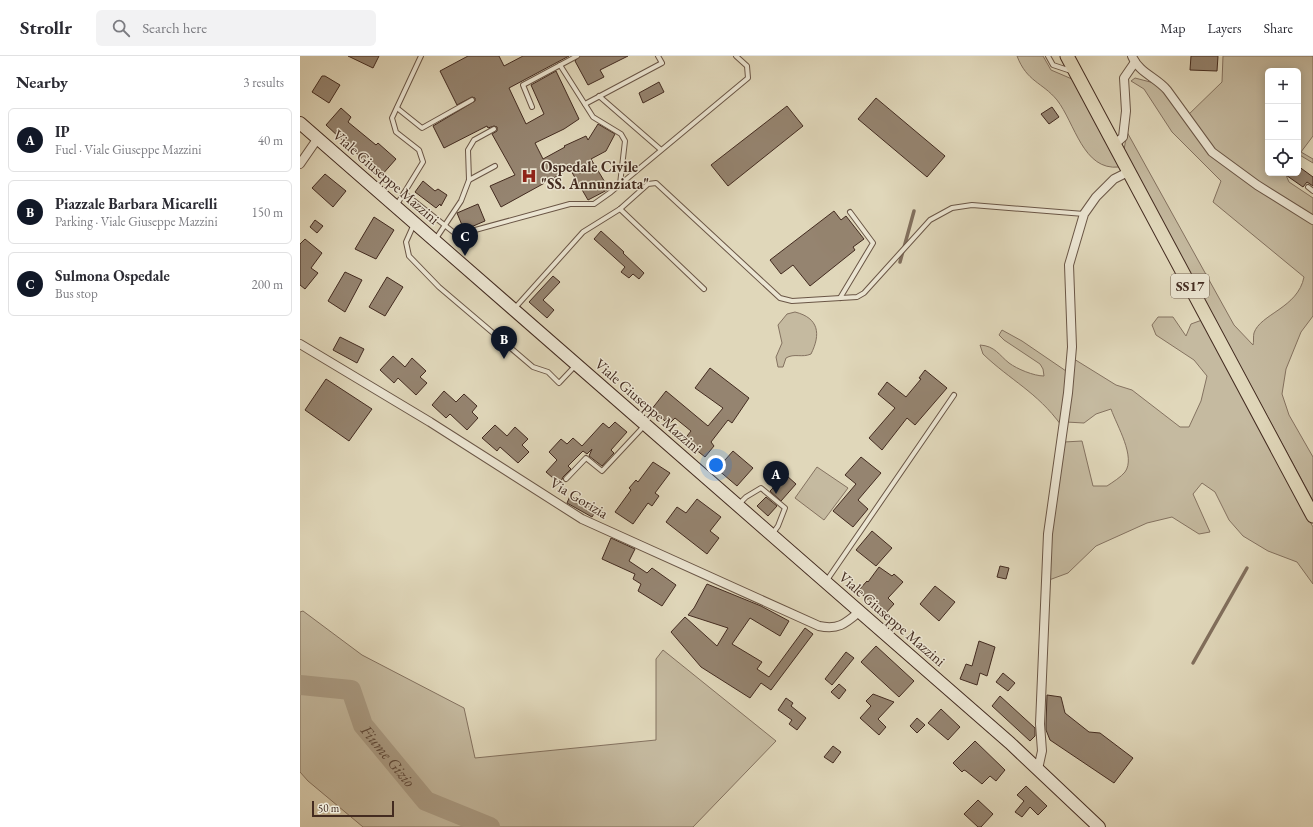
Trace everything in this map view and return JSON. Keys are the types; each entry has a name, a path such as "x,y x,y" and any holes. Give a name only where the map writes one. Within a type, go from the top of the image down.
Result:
{"main road":[{"name":"SS17","path":"1067,56 1313,516"},
{"name":"Viale Giuseppe Mazzini","path":"300,123 1038,769 1099,827"}],"street":[{"path":"1114,145 1123,137 1126,111 1124,78 1134,59 1147,76 1160,81 1212,152 1257,185 1313,220"},
{"path":"300,164 318,138"},
{"path":"1038,769 1042,751 1040,716 1048,534 1068,393 1072,347 1069,265 1084,214 1096,197 1114,179 1128,172"},
{"name":"Via Gorizia","path":"300,344 430,422 582,520 819,626 835,628 850,620 859,612"}],"lane":[{"path":"396,206 423,162 419,150 396,132 392,118 421,56"},
{"path":"532,107 523,85 577,56"},
{"path":"585,104 662,63 658,56"},
{"path":"404,193 457,235 570,204 594,204 748,78 747,66 736,56"},
{"path":"1048,56 1053,65 1075,72"},
{"path":"560,65 593,117 621,134 625,141 620,184"},
{"path":"599,96 660,149"},
{"path":"397,108 422,128 472,100"},
{"path":"434,240 461,201 469,180 468,150 474,140 494,129"},
{"path":"469,180 495,166"},
{"path":"513,309 583,232 620,209 648,184 656,183 780,298 792,301 857,297 864,293 930,220 952,208 972,204 1084,214"},
{"path":"1308,187 1313,191"},
{"path":"620,209 704,289"},
{"path":"840,298 873,243 850,212"},
{"path":"415,223 406,242 409,256 438,287 533,367 548,372 559,383 577,365"},
{"path":"825,582 954,395"},
{"path":"566,479 586,458 602,471 645,425"},
{"path":"737,505 746,497 761,488 785,508 778,526 772,535"}],"shaded area":[{"path":"1017,56 1043,56 1051,70 1072,79 1119,167 1107,166 1088,154 1057,100 1030,77 1021,65"},
{"path":"1223,56 1313,56 1313,136 1301,152 1301,68 1265,68 1265,176 1286,176 1289,182 1313,198 1313,220 1212,152 1186,117 1222,82"},
{"path":"1135,78 1158,84 1209,153 1313,221 1313,316 1301,332 1286,369 1282,394 1289,415 1313,457 1313,501 1124,150 1127,132 1234,325 1253,345 1254,333 1258,326 1294,296 1300,288 1304,277 1213,202 1221,181 1172,132 1144,89 1131,81"},
{"path":"1301,152 1313,159 1313,163 1301,156"},
{"path":"795,312 809,318 816,328 817,334 814,347 811,354 786,358 783,367 778,367 776,357 782,343 778,325 787,314"},
{"path":"1158,317 1173,317 1186,336 1191,324 1202,320 1313,527 1313,584 1297,562 1268,551 1243,536 1229,520 1215,492 1202,483 1193,494 1210,532 1199,534 1172,517 1147,523 1096,546 1068,573 1049,580 1049,542 1064,442 1082,441 1093,486 1107,486 1123,474 1128,466 1127,450 1111,409 1096,414 1084,423 1066,422 1074,359 1116,385 1132,390 1180,427 1189,427 1201,401 1207,376 1194,360 1156,335 1152,325"},
{"path":"1002,330 1022,341 1066,371 1061,425 1033,395 983,354 980,345 993,349 1009,363 1021,370 1035,375 1044,376 1043,369 1040,364 999,335"},
{"path":"817,467 848,488 824,520 795,498"},
{"path":"303,611 362,655 464,708 475,758 656,740 656,659 663,650 776,741 693,827 363,827 308,781 300,772 300,612"}],"building":[{"path":"348,56 379,56 373,68"},
{"path":"468,56 499,56 504,66 523,56 569,56 509,88 526,124 544,114 531,85 556,71 579,119 564,129 535,143 543,159 565,147 564,146 586,136 588,140 598,124 615,134 606,151 591,159 609,189 588,200 570,169 501,207 490,186 515,175 492,134 497,131 497,127 494,126 488,128 487,126 444,148 433,126 475,101 475,98 472,97 457,105 440,71"},
{"path":"580,56 628,56 600,70 604,77 588,85 575,61"},
{"path":"1191,56 1218,56 1217,71 1190,70"},
{"path":"322,76 325,76 340,85 329,103 312,92"},
{"path":"659,82 664,92 643,103 639,93"},
{"path":"876,98 945,156 927,177 858,119"},
{"path":"787,106 803,126 728,186 711,165"},
{"path":"1052,107 1059,117 1049,124 1041,114"},
{"path":"341,108 351,117 348,122 376,145 378,143 396,159 381,176 326,125"},
{"path":"1301,168 1313,177 1313,186 1307,182 1303,187 1287,176 1301,176"},
{"path":"325,174 346,191 333,207 312,188"},
{"path":"423,181 435,191 438,189 447,195 441,206 440,204 436,208 415,192"},
{"path":"478,204 485,221 464,230 457,213"},
{"path":"834,211 841,220 846,216 864,239 853,247 855,250 810,286 793,265 781,274 770,260"},
{"path":"374,217 394,230 376,259 355,249"},
{"path":"315,220 323,226 317,233 310,227"},
{"path":"601,231 644,273 639,279 633,274 629,278 621,272 625,267 594,239"},
{"path":"305,239 322,253 311,268 318,273 305,289 300,285 300,244"},
{"path":"345,272 362,280 345,312 328,301"},
{"path":"553,276 560,282 543,300 554,310 547,318 529,302"},
{"path":"387,277 403,287 385,316 369,307"},
{"path":"340,337 364,349 357,363 333,350"},
{"path":"393,356 405,367 412,358 426,371 420,377 427,383 416,395 398,378 394,383 380,370"},
{"path":"710,368 749,398 732,423 728,420 711,442 714,446 705,457 684,440 691,431 675,418 669,424 651,410 666,391 708,426 723,408 695,388"},
{"path":"925,370 947,388 915,425 907,418 882,450 869,438 895,408 878,394 887,382 906,397 921,379 919,378"},
{"path":"326,379 372,409 349,441 305,410"},
{"path":"444,391 456,402 464,394 477,406 472,412 478,418 467,430 450,414 446,418 432,405"},
{"path":"615,422 627,432 611,450 614,453 602,466 589,456 592,449 587,454 583,451 568,466 571,469 563,477 560,484 546,472 557,460 549,452 561,439 567,444 573,438 582,446 603,423 609,428"},
{"path":"495,425 507,436 515,427 528,439 522,445 529,452 518,463 500,447 497,451 482,438"},
{"path":"733,451 753,468 737,486 717,469"},
{"path":"861,457 881,473 858,500 868,509 853,527 833,511 856,484 845,475"},
{"path":"653,462 670,473 655,493 659,496 652,506 648,503 633,524 615,512 631,490 629,488 636,480 638,482"},
{"path":"777,467 796,484 781,501 770,491 779,482 770,474"},
{"path":"570,496 597,509 592,517 567,503"},
{"path":"766,497 777,506 768,516 757,506"},
{"path":"697,499 721,517 710,531 719,538 707,554 666,522 677,507 686,513"},
{"path":"872,531 892,548 876,566 856,550"},
{"path":"611,538 635,549 629,561 647,573 652,568 676,585 662,606 638,591 641,584 633,579 635,574 602,559"},
{"path":"1000,566 1009,568 1006,579 997,577"},
{"path":"879,567 892,576 894,574 903,582 888,598 894,604 885,614 858,591 867,581 868,582"},
{"path":"707,584 761,606 789,621 780,636 750,618 732,644 762,662 757,669 769,677 805,628 813,634 771,690 761,683 750,698 701,667 671,632 685,617 717,646 728,628 688,615 694,608"},
{"path":"935,586 955,602 939,621 920,604"},
{"path":"979,641 995,647 987,676 980,673 977,685 960,679 966,664 972,666"},
{"path":"876,646 914,681 899,697 861,662"},
{"path":"846,652 854,658 832,685 825,679"},
{"path":"1003,673 1015,683 1008,691 996,682"},
{"path":"839,684 846,690 839,699 831,692"},
{"path":"873,694 894,702 878,719 886,727 879,735 860,718 871,706 866,701"},
{"path":"1047,695 1061,697 1065,713 1089,732 1100,733 1133,758 1114,783 1050,740 1046,730"},
{"path":"1000,696 1035,728 1035,736 1030,741 992,706"},
{"path":"786,698 793,703 791,706 806,718 797,730 789,724 792,720 778,710"},
{"path":"941,709 960,727 948,740 928,723"},
{"path":"917,718 925,725 917,733 910,726"},
{"path":"975,741 1005,770 996,781 990,776 982,784 966,771 964,770 962,772 953,763"},
{"path":"833,746 841,752 833,763 824,757"},
{"path":"1026,786 1047,806 1038,815 1030,807 1022,817 1015,812 1024,801 1017,795"},
{"path":"978,800 993,814 981,827 978,827 964,814"}],"waterway":[{"path":"900,262 914,211"},
{"path":"1193,663 1247,568"},
{"name":"Fiume Gizio","path":"300,685 351,690 363,725 426,801 490,827"}],"place":[{"name":"Ospedale Civile \"SS. Annunziata\"","path":"529,176"},
{"name":"Sulmona Ospedale","path":"465,256"},
{"name":"Piazzale Barbara Micarelli","path":"504,359"},
{"name":"IP","path":"776,494"}]}
